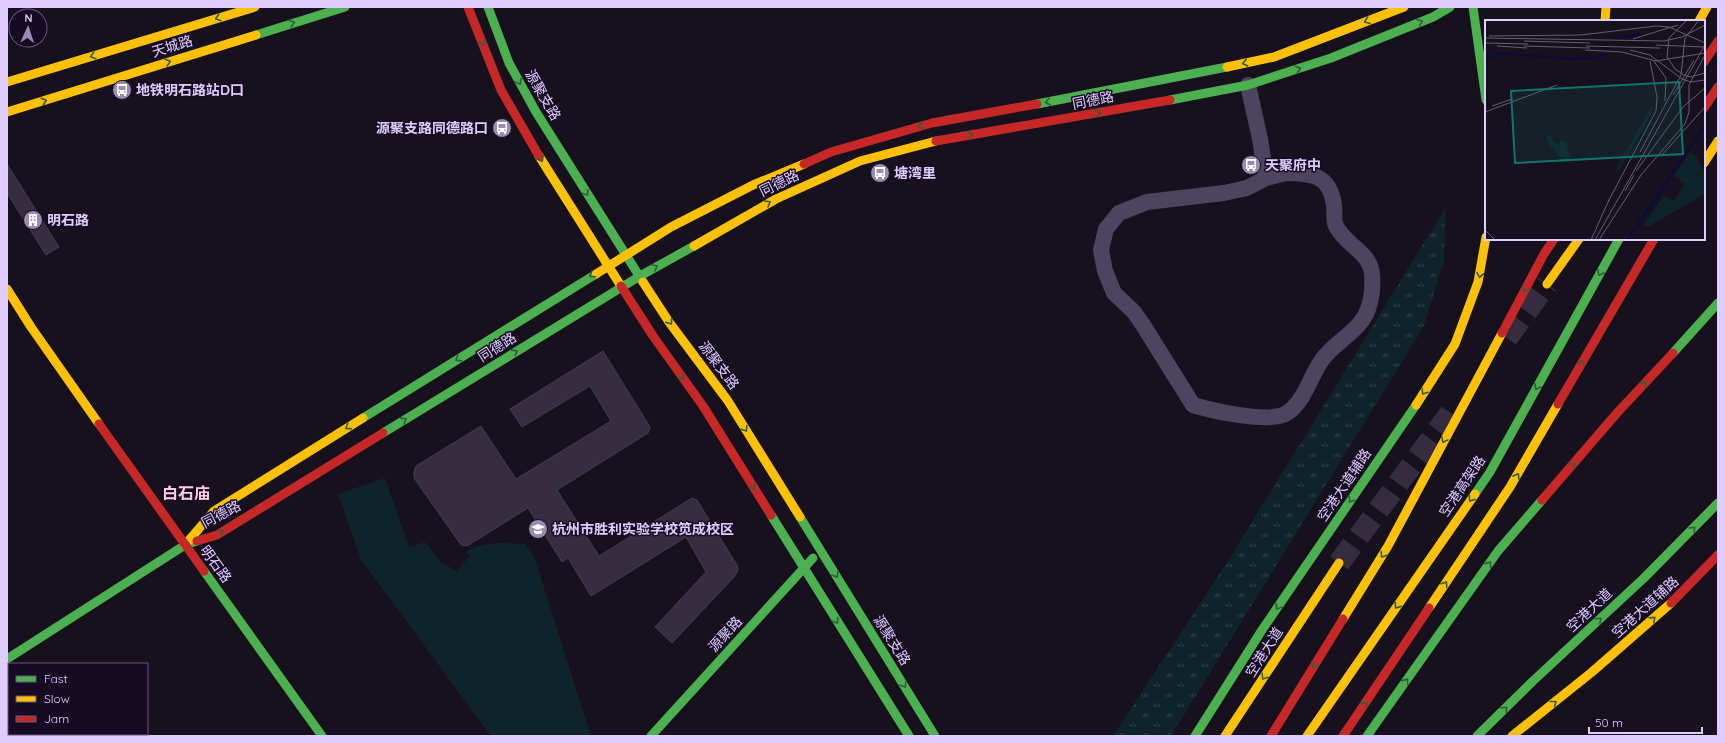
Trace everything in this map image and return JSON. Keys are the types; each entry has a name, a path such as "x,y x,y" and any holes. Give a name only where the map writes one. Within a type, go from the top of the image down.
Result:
{"main road":[{"name":"天城路","path":"7,82 255,7"},
{"name":"天城路","path":"7,112 345,7"},
{"path":"468,7 501,90 555,183 653,336 702,406 908,736"},
{"name":"源聚支路","path":"488,7 509,63 536,112 670,322 728,401 935,736"},
{"name":"同德路","path":"185,545 214,511 671,227 753,185 831,152 932,123 1087,95 1274,57 1404,7"},
{"name":"同德路","path":"7,659 185,545 217,535 621,287 776,199 860,161 943,139 1061,120 1248,85 1330,58 1433,17 1450,7"},
{"path":"1473,7 1485,93"},
{"path":"1606,7 1606,20"},
{"path":"1700,20 1707,7"},
{"path":"1705,60 1718,41"},
{"path":"1705,106 1718,87"},
{"path":"1705,161 1718,141"},
{"name":"空港大道辅路","path":"1195,736 1262,630 1415,406 1455,344 1478,282 1485,240"},
{"path":"1544,254 1550,240"},
{"path":"1271,736 1388,546 1544,254 1553,240"},
{"path":"1547,284 1578,240"},
{"name":"空港高架路","path":"1307,736 1490,472 1618,240"},
{"path":"1343,736 1510,487 1653,240"},
{"name":"明石路","path":"7,289 36,333 185,545 322,736"},
{"path":"1367,736 1498,551 1618,413 1718,303"},
{"name":"空港大道","path":"1477,736 1644,578 1718,503"},
{"name":"源聚路","path":"651,736 820,550"},
{"name":"空港大道辅路","path":"1512,736 1593,673 1693,583 1718,555"},
{"name":"空港大道","path":"1225,736 1339,562"}],"street":[{"path":"1248,85 1260,139 1266,178"},
{"path":"1286,173 1306,173 1325,181 1331,190 1334,205 1335,225 1344,237 1365,256 1372,271 1373,289 1368,309 1360,324 1334,345 1322,360 1299,400 1287,413 1275,417 1232,415 1192,405 1134,312 1114,293 1105,271 1101,250 1106,229 1119,213 1147,202 1224,193 1247,188 1266,178 1286,173"}],"green space":[{"path":"1446,207 1444,260 1424,326 1171,736 1113,736 1228,561"},
{"path":"385,478 409,547 425,542 439,560 456,571 470,556 466,554 468,550 490,544 525,544 534,556 591,736 491,736 361,560 338,494"}],"building":[{"name":"明石路","path":"7,164 59,247 46,255 7,193"},
{"path":"603,351 650,427 648,433 557,490 599,556 692,498 697,500 737,565 738,570 735,576 672,643 655,627 706,572 686,537 591,596 568,558 562,562 528,508 467,546 461,545 414,478 416,466 481,426 516,479 611,421 590,386 522,427 510,409"}],"tunnel":[{"path":"1507,338 1547,284"},
{"path":"1339,563 1455,407"}],"traffic: fast":[{"path":"256,35 345,7"},
{"path":"488,7 509,63 536,112 643,282"},
{"path":"1170,100 1248,85 1331,58 1433,17 1450,7"},
{"path":"1473,7 1485,93"},
{"path":"1037,104 1227,67"},
{"path":"1475,494 1490,472 1618,240"},
{"path":"383,433 640,276 694,246"},
{"path":"363,418 596,274"},
{"path":"1673,353 1718,303"},
{"path":"1195,736 1262,630 1416,405"},
{"path":"1367,736 1498,551 1542,500"},
{"path":"1477,736 1533,681 1644,578 1718,503"},
{"path":"771,515 909,736"},
{"path":"800,517 935,736"},
{"path":"7,659 185,545 197,541"},
{"path":"651,736 813,558"},
{"path":"204,571 322,736"}],"traffic: slow":[{"path":"7,82 255,7"},
{"path":"1227,67 1274,57 1404,7"},
{"path":"1605,20 1606,7"},
{"path":"1700,20 1707,7"},
{"path":"7,112 256,35"},
{"path":"694,246 776,199 860,161 936,141"},
{"path":"1705,161 1718,141"},
{"path":"539,156 621,286"},
{"path":"596,274 671,227 753,185 804,164"},
{"path":"1416,405 1455,344 1478,282 1485,240"},
{"path":"1547,284 1578,240"},
{"path":"643,282 669,322 728,401 800,517"},
{"path":"7,289 31,327 99,424"},
{"path":"1343,619 1388,546 1502,333"},
{"path":"1429,608 1510,487 1558,404"},
{"path":"185,545 214,511 363,418"},
{"path":"1307,736 1475,494"},
{"path":"1225,736 1339,563"},
{"path":"1512,736 1592,672 1671,603"}],"traffic: jam":[{"path":"468,7 501,90 539,156"},
{"path":"1705,60 1718,41"},
{"path":"1705,106 1718,87"},
{"path":"936,141 1170,100"},
{"path":"804,164 831,152 932,123 1037,104"},
{"path":"1502,333 1544,254 1553,240"},
{"path":"1558,404 1653,240"},
{"path":"621,286 653,336 703,406 771,515"},
{"path":"1542,500 1617,413 1673,353"},
{"path":"99,424 204,571"},
{"path":"197,541 217,535 383,433"},
{"path":"1671,603 1718,555"},
{"path":"1343,736 1429,608"},
{"path":"1271,736 1343,619"}],"place":[{"name":"地铁明石路站D口","path":"122,90"},
{"name":"源聚支路同德路口","path":"502,128"},
{"name":"天聚府中","path":"1251,165"},
{"name":"塘湾里","path":"880,173"},
{"name":"明石路","path":"33,220"},
{"name":"杭州市胜利实验学校笕成校区","path":"538,529"}],"district":[{"name":"白石庙","path":"186,493"}]}
